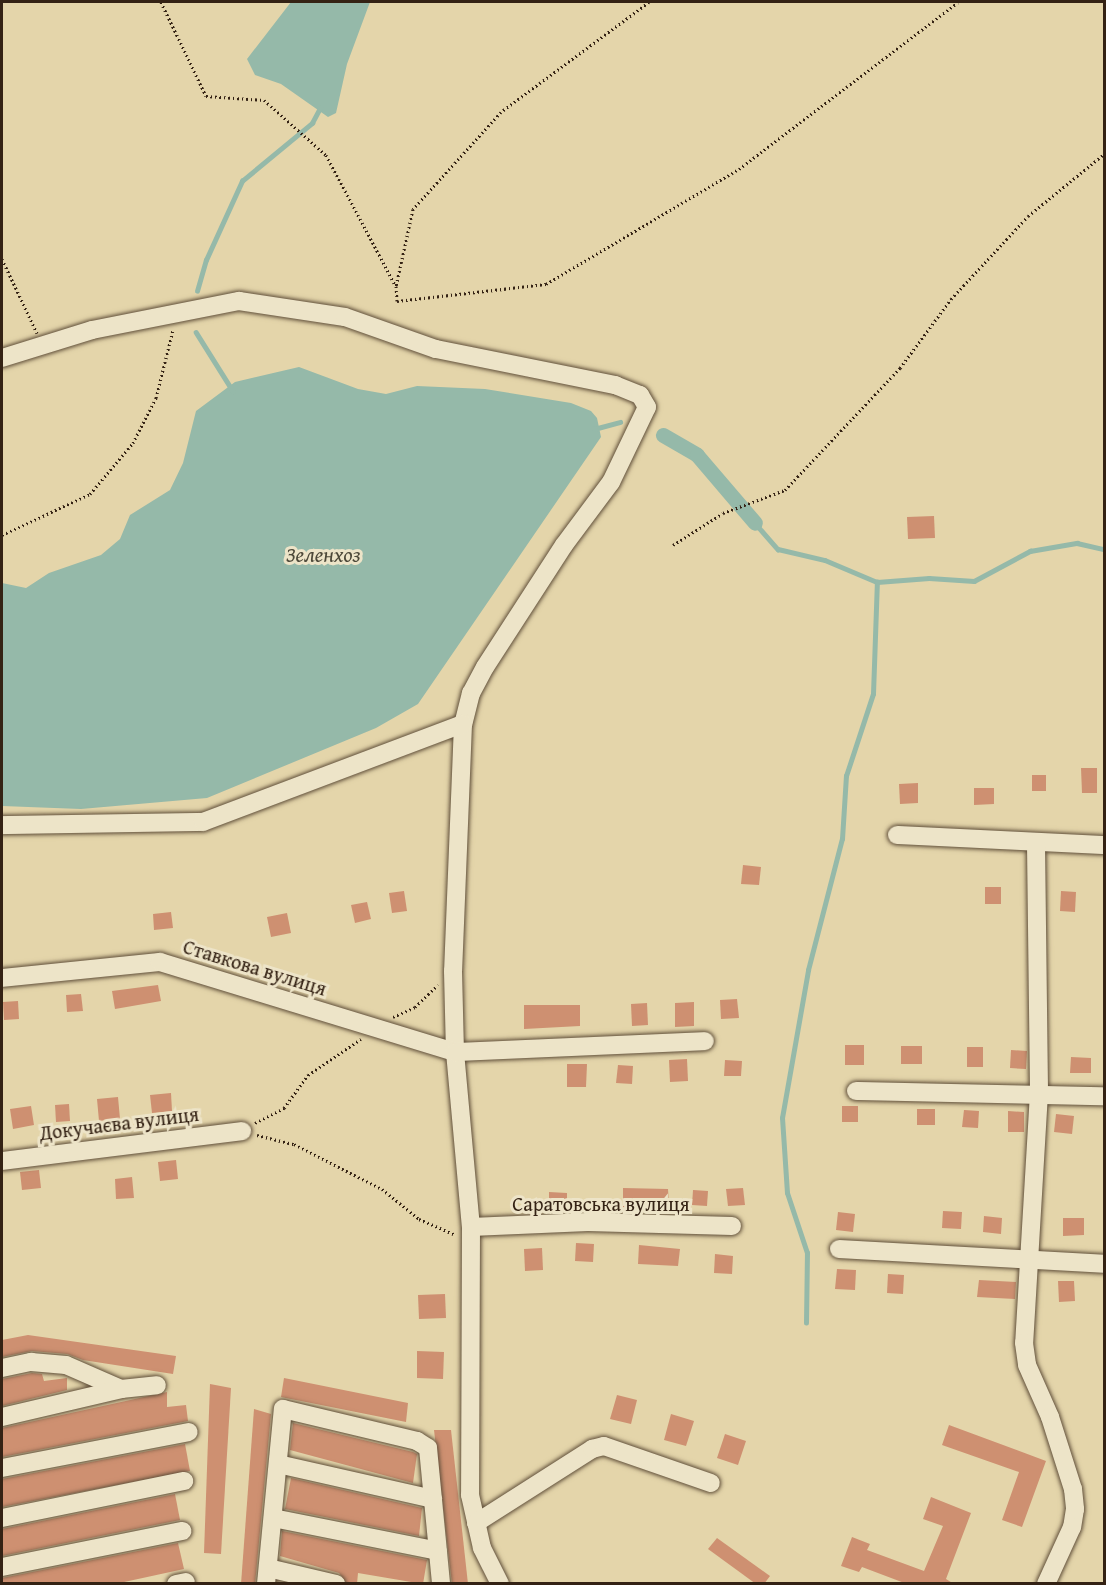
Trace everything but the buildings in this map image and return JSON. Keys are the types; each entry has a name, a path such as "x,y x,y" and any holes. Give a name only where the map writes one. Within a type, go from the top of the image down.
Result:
{"street":[{"path":"2,358 92,330 239,301 345,317 436,349 615,385 640,395 647,407 633,443 611,482 564,545 484,667 471,693 463,724 453,971 454,1052 471,1234 470,1495 482,1548 500,1584"},
{"path":"2,825 203,822 463,724"},
{"path":"897,835 1036,844 1104,845"},
{"path":"1036,844 1039,1093 1024,1343 1027,1365 1050,1417 1073,1489 1075,1509 1071,1527 1046,1584"},
{"name":"Ставкова вулиця","path":"2,978 160,962 454,1052"},
{"path":"454,1052 705,1041"},
{"path":"856,1091 1104,1096"},
{"name":"Докучаєва вулиця","path":"2,1161 242,1131"},
{"name":"Саратовська вулиця","path":"471,1234 588,1222 732,1226"},
{"path":"839,1249 1104,1264"},
{"path":"2,1368 31,1362 66,1365 121,1389"},
{"path":"2,1418 121,1389 157,1385"},
{"path":"336,1584 267,1576 284,1409 417,1441 428,1448 441,1584"},
{"path":"2,1468 189,1432"},
{"path":"476,1523 592,1449 604,1446 711,1483"},
{"path":"278,1464 433,1499"},
{"path":"2,1518 184,1481"},
{"path":"273,1518 438,1551"},
{"path":"2,1568 182,1531"}],"path":[{"path":"161,2 207,96 264,100 326,155 396,286"},
{"path":"649,2 501,112 413,209 396,286 396,301 546,284 739,169 957,2"},
{"path":"673,545 723,513 785,490 900,368 951,299 1028,216 1104,154"},
{"path":"2,259 44,345"},
{"path":"2,535 90,494 133,443 156,398 176,313"},
{"path":"242,1131 284,1108 308,1075 362,1039 371,1027 415,1006 453,971"},
{"path":"242,1131 294,1144 382,1189 419,1219 471,1234"}],"water":[{"path":"291,2 370,2 347,64 336,113 328,117 281,84 255,75 247,59"},
{"name":"Зеленхоз","path":"299,367 358,389 386,394 417,386 485,389 571,403 591,411 597,418 601,437 418,704 376,728 207,798 81,809 2,806 2,583 26,588 49,573 101,555 120,539 130,515 170,490 183,463 196,411 235,382"}],"waterway":[{"path":"197,291 206,260 242,181 312,123 320,108"},
{"path":"196,332 233,391"},
{"path":"594,429 620,422"},
{"path":"663,435 697,455 755,523"},
{"path":"755,523 778,549 825,560 877,582 929,578 974,581 1030,551 1077,543 1104,549"},
{"path":"806,1323 807,1253 787,1193 782,1118 808,970 842,839 846,776 873,694 877,582"}]}
